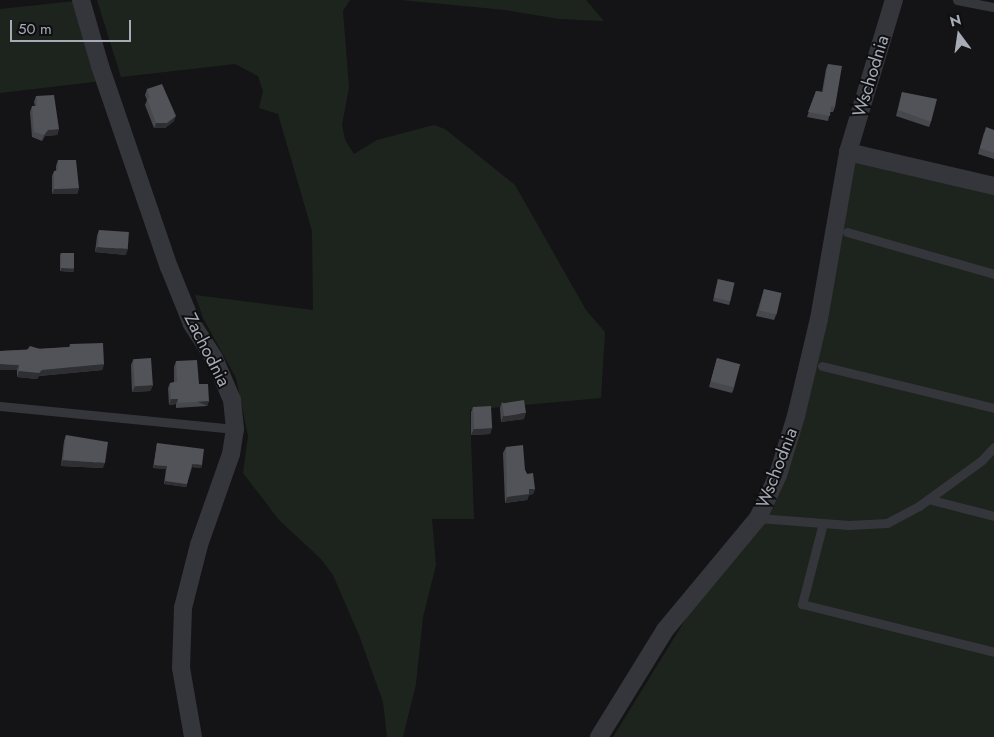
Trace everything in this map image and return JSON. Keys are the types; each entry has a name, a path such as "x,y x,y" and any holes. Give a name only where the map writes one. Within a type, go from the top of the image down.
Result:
{"street":[{"name":"Zachodnia","path":"82,0 100,66 170,267 192,324 214,358 232,400 235,429 231,454 199,545 183,608 181,668 193,737"},
{"name":"Wschodnia","path":"599,737 666,630 758,518 778,475 796,416 819,319 848,152 894,0"},
{"path":"848,152 994,186"}],"lane":[{"path":"957,0 994,7"},
{"path":"847,232 994,274"},
{"path":"822,366 994,408"},
{"path":"0,406 235,429"},
{"path":"758,518 823,523 887,523 928,499 982,460 994,447"},
{"path":"928,499 994,516"},
{"path":"823,523 802,604 994,652"}],"shaded area":[{"path":"97,0 350,0 343,11 349,87 342,125 345,140 354,154 377,140 434,125 445,129 515,185 586,310 605,332 601,398 470,410 474,519 432,519 436,565 423,617 416,684 403,737 387,737 383,702 359,635 333,575 321,559 279,520 243,473 248,436 236,378 203,318 195,295 313,310 312,231 278,114 259,108 263,91 258,76 235,64 121,77"},
{"path":"401,0 586,0 604,21 559,19 505,10"},
{"path":"75,1 102,81 0,93 0,9"},
{"path":"854,146 994,184 994,737 613,737 700,596 770,503"}],"building":[{"path":"828,64 842,66 835,107 831,106 830,116 808,112 816,91 823,92"},
{"path":"162,84 176,116 167,123 156,123 147,99 150,98 147,89"},
{"path":"902,92 937,99 931,122 898,110"},
{"path":"54,95 59,129 48,130 44,135 34,132 32,106 37,106 36,96"},
{"path":"986,127 994,130 994,153 980,148"},
{"path":"58,160 76,160 79,188 54,189 54,171 58,170"},
{"path":"99,230 129,232 128,249 98,247"},
{"path":"61,253 74,253 74,268 61,268"},
{"path":"718,279 735,283 730,301 714,298"},
{"path":"764,289 782,293 777,314 759,310"},
{"path":"103,343 104,364 42,370 39,373 19,371 19,365 0,364 0,351 27,350 30,346 40,349 71,347 70,344"},
{"path":"151,358 153,385 135,386 133,359"},
{"path":"717,358 740,364 734,387 711,381"},
{"path":"197,360 199,384 208,384 209,401 178,403 178,399 171,399 170,383 177,382 176,361"},
{"path":"524,400 526,413 504,416 502,403"},
{"path":"491,406 492,428 474,429 473,407"},
{"path":"66,435 108,442 105,463 63,460"},
{"path":"157,443 204,449 202,465 192,464 187,484 165,481 167,466 154,465"},
{"path":"523,445 525,470 527,474 533,473 535,489 529,489 529,494 507,497 506,447"}]}
